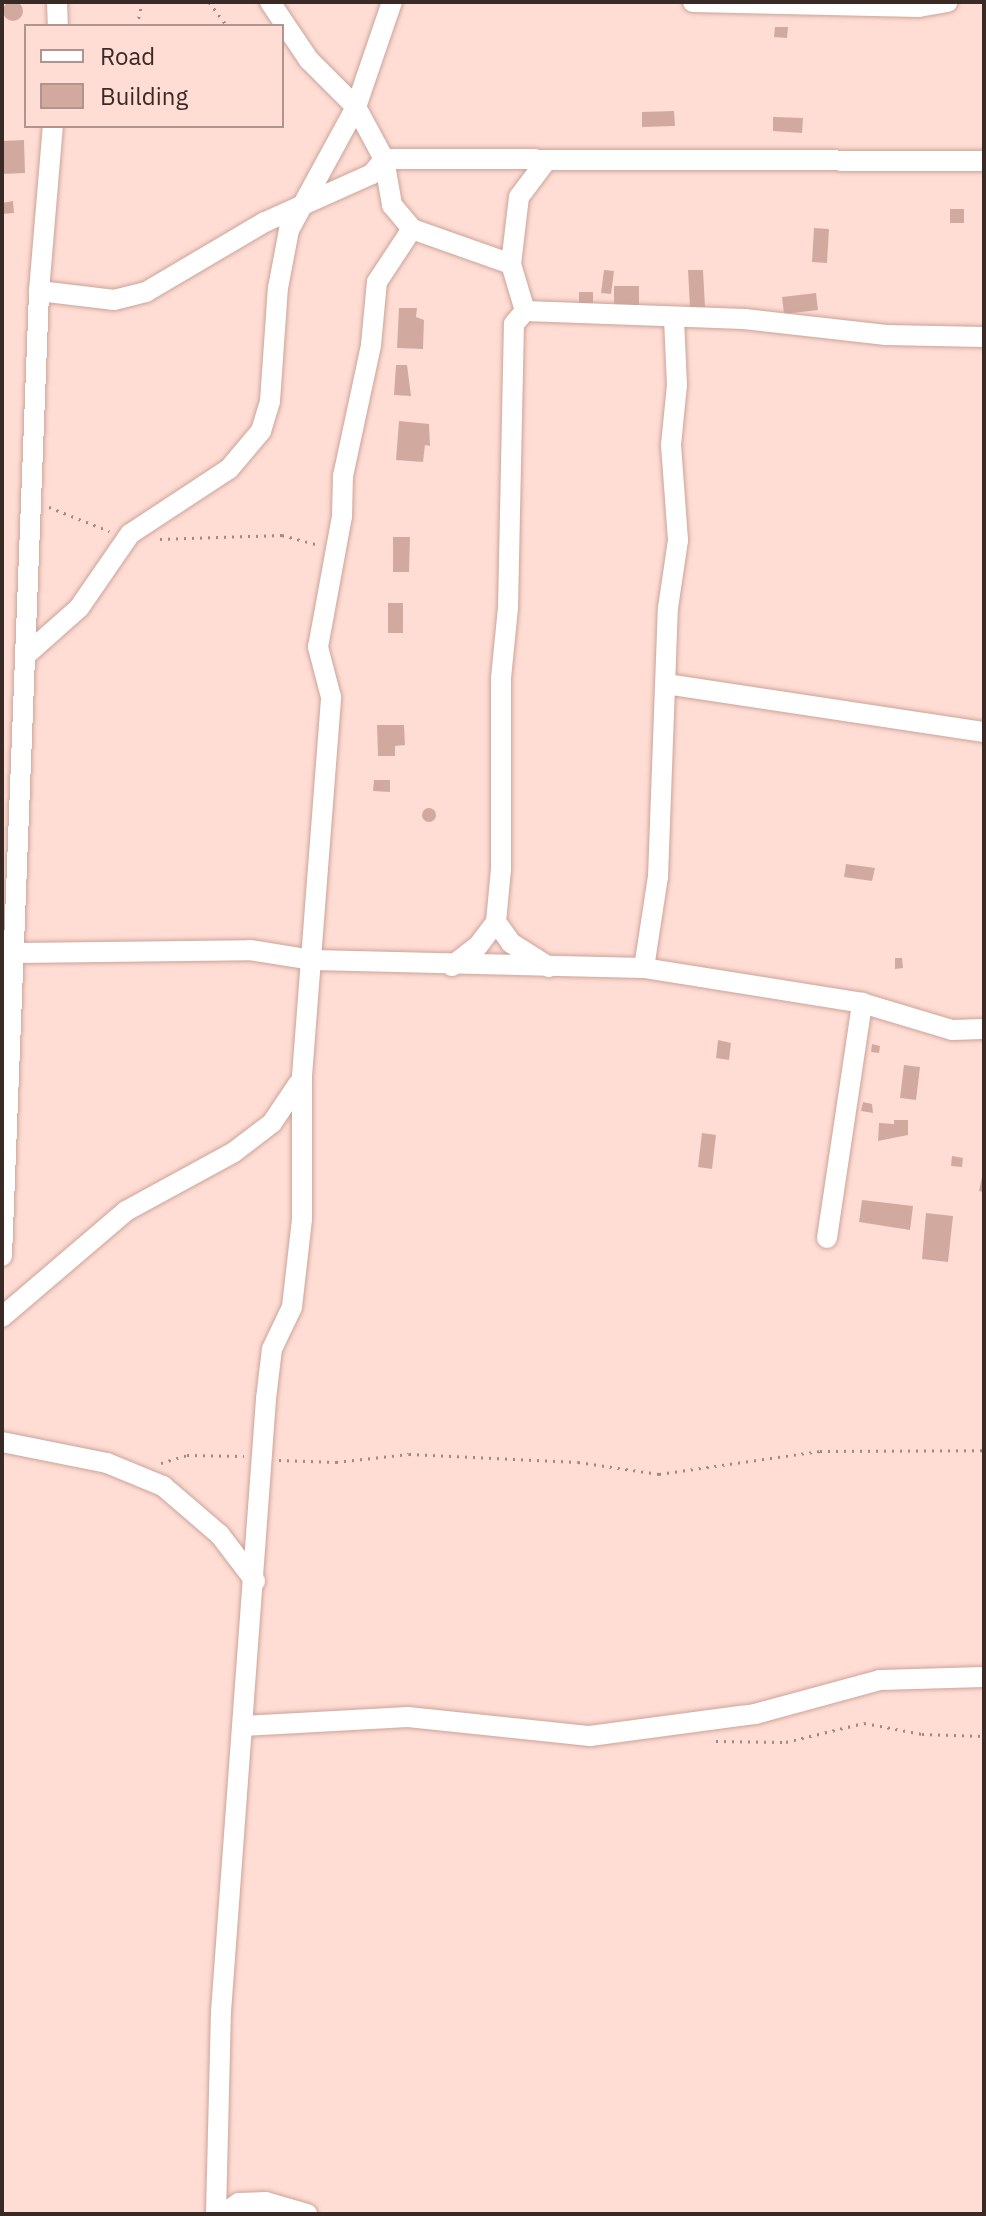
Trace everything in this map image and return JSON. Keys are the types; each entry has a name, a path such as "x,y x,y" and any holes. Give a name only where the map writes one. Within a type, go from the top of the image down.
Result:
{"street":[{"path":"57,2 58,24"},
{"path":"270,2 309,60 356,107 384,159 392,205 412,229 511,264"},
{"path":"26,655 79,608 130,534 229,469 261,431 274,372 281,268 289,230 356,107 392,2"},
{"path":"693,2 919,7 948,2"},
{"path":"2,1256 5,1149 18,953 39,291 53,128"},
{"path":"39,291 127,299 186,273 304,201 372,174 384,159 416,155 546,161 984,161"},
{"path":"525,311 511,264 519,197 546,161"},
{"path":"216,2214 221,2012 272,1349 292,1307 302,1219 302,1076 331,697 318,647 336,550 343,476 371,345 377,282 412,229"},
{"path":"525,311 674,320 744,319 886,335 984,337"},
{"path":"452,966 478,946 496,922 501,869 501,678 508,608 509,415 514,324 525,311"},
{"path":"644,968 658,877 668,608 678,540 671,445 677,385 674,320"},
{"path":"666,684 984,732"},
{"path":"496,922 511,943 549,967"},
{"path":"18,953 250,950 313,960 452,966 644,968 862,1003 952,1030 984,1029"},
{"path":"827,1238 862,1003"},
{"path":"2,1317 126,1211 234,1152 272,1123 291,1102 302,1076"},
{"path":"2,1442 107,1463 141,1477 186,1504 220,1535 255,1581"},
{"path":"243,1726 408,1717 590,1736 755,1714 880,1680 984,1677"},
{"path":"223,2214 239,2203 266,2202 307,2214"}],"path":[{"path":"137,24 142,2"},
{"path":"209,2 226,24"},
{"path":"32,498 73,520 130,534 181,542 282,535 336,550"},
{"path":"141,1477 163,1461 187,1455 336,1462 409,1454 578,1462 659,1474 820,1451 984,1450"},
{"path":"707,1739 786,1742 864,1723 922,1734 984,1736"}],"building":[{"path":"13,1 20,4 23,11 20,18 13,21 6,18 3,11 6,4"},
{"path":"775,27 788,27 787,38 774,37"},
{"path":"674,111 675,126 642,127 642,112"},
{"path":"773,117 803,118 802,133 773,131"},
{"path":"24,140 25,173 2,174 2,141"},
{"path":"13,201 14,213 2,214 2,203"},
{"path":"950,209 964,209 964,223 950,223"},
{"path":"814,228 829,229 827,263 812,262"},
{"path":"604,270 614,271 611,294 601,293"},
{"path":"688,270 703,270 705,307 690,308"},
{"path":"614,286 639,286 639,307 614,306"},
{"path":"579,292 593,292 593,306 579,306"},
{"path":"816,293 818,310 784,314 782,297"},
{"path":"399,308 417,308 416,317 424,320 423,349 397,348"},
{"path":"396,365 407,365 411,396 394,395"},
{"path":"399,421 429,424 430,446 425,445 423,462 396,460"},
{"path":"393,537 410,537 409,572 393,572"},
{"path":"388,603 403,603 403,633 388,633"},
{"path":"377,725 404,725 405,745 395,746 395,756 378,756"},
{"path":"374,780 390,780 390,792 373,791"},
{"path":"429,808 436,815 429,822 422,815"},
{"path":"846,864 875,868 872,881 844,877"},
{"path":"895,958 902,958 903,968 895,969"},
{"path":"718,1040 731,1043 729,1060 716,1058"},
{"path":"872,1044 880,1046 879,1053 871,1052"},
{"path":"904,1065 920,1067 916,1100 900,1098"},
{"path":"863,1102 872,1104 873,1113 861,1111"},
{"path":"894,1120 908,1120 908,1135 878,1141 879,1123 894,1124"},
{"path":"702,1133 716,1135 712,1169 698,1167"},
{"path":"952,1156 963,1158 962,1167 951,1166"},
{"path":"984,1168 984,1192 979,1191"},
{"path":"862,1200 913,1206 910,1230 859,1222"},
{"path":"926,1213 953,1216 948,1262 922,1259"}]}
